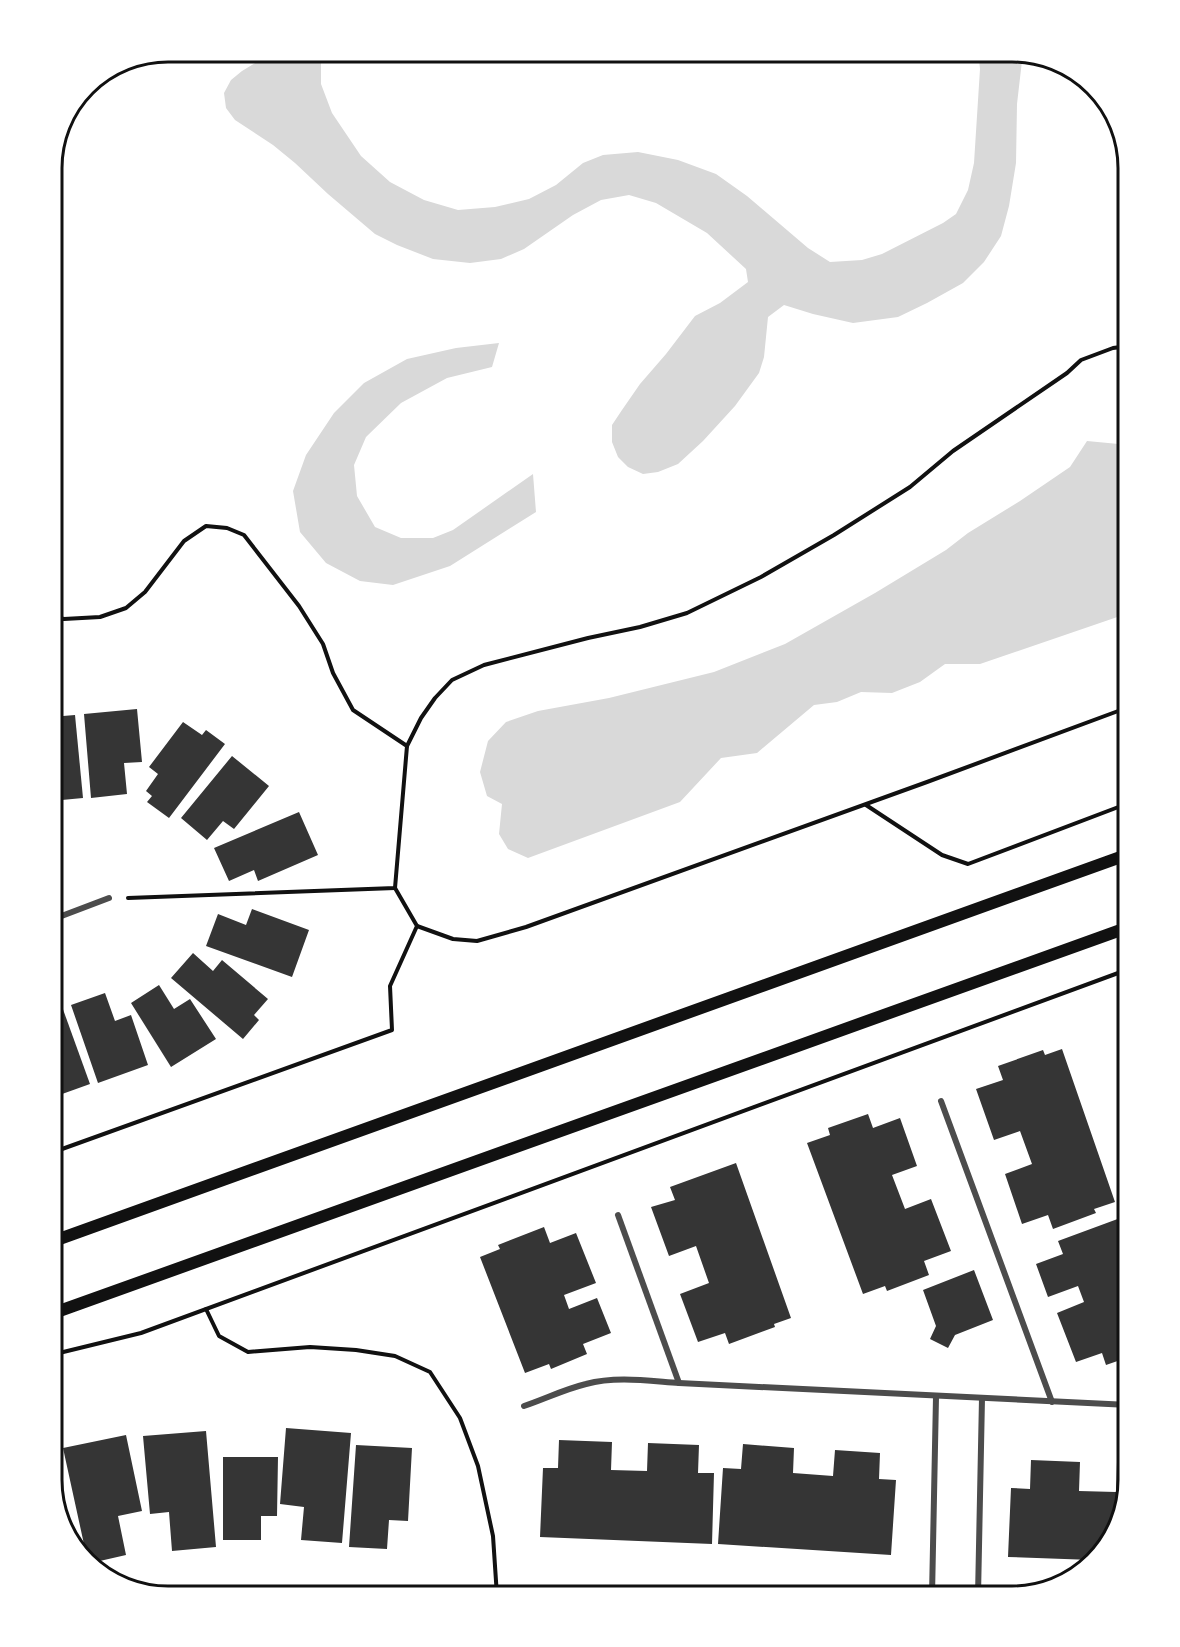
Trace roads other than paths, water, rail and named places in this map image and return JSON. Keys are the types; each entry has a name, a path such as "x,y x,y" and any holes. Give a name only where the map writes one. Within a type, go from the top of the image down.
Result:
{"main road":[{"path":"62,1238 1118,858"},
{"path":"62,1310 1118,931"}],"street":[{"path":"62,916 109,898"},
{"path":"941,1101 1052,1402"},
{"path":"618,1215 679,1383"},
{"path":"524,1406 586,1384 606,1380 637,1379 936,1397 1118,1405"},
{"path":"932,1586 936,1397"},
{"path":"978,1586 982,1398"}]}
